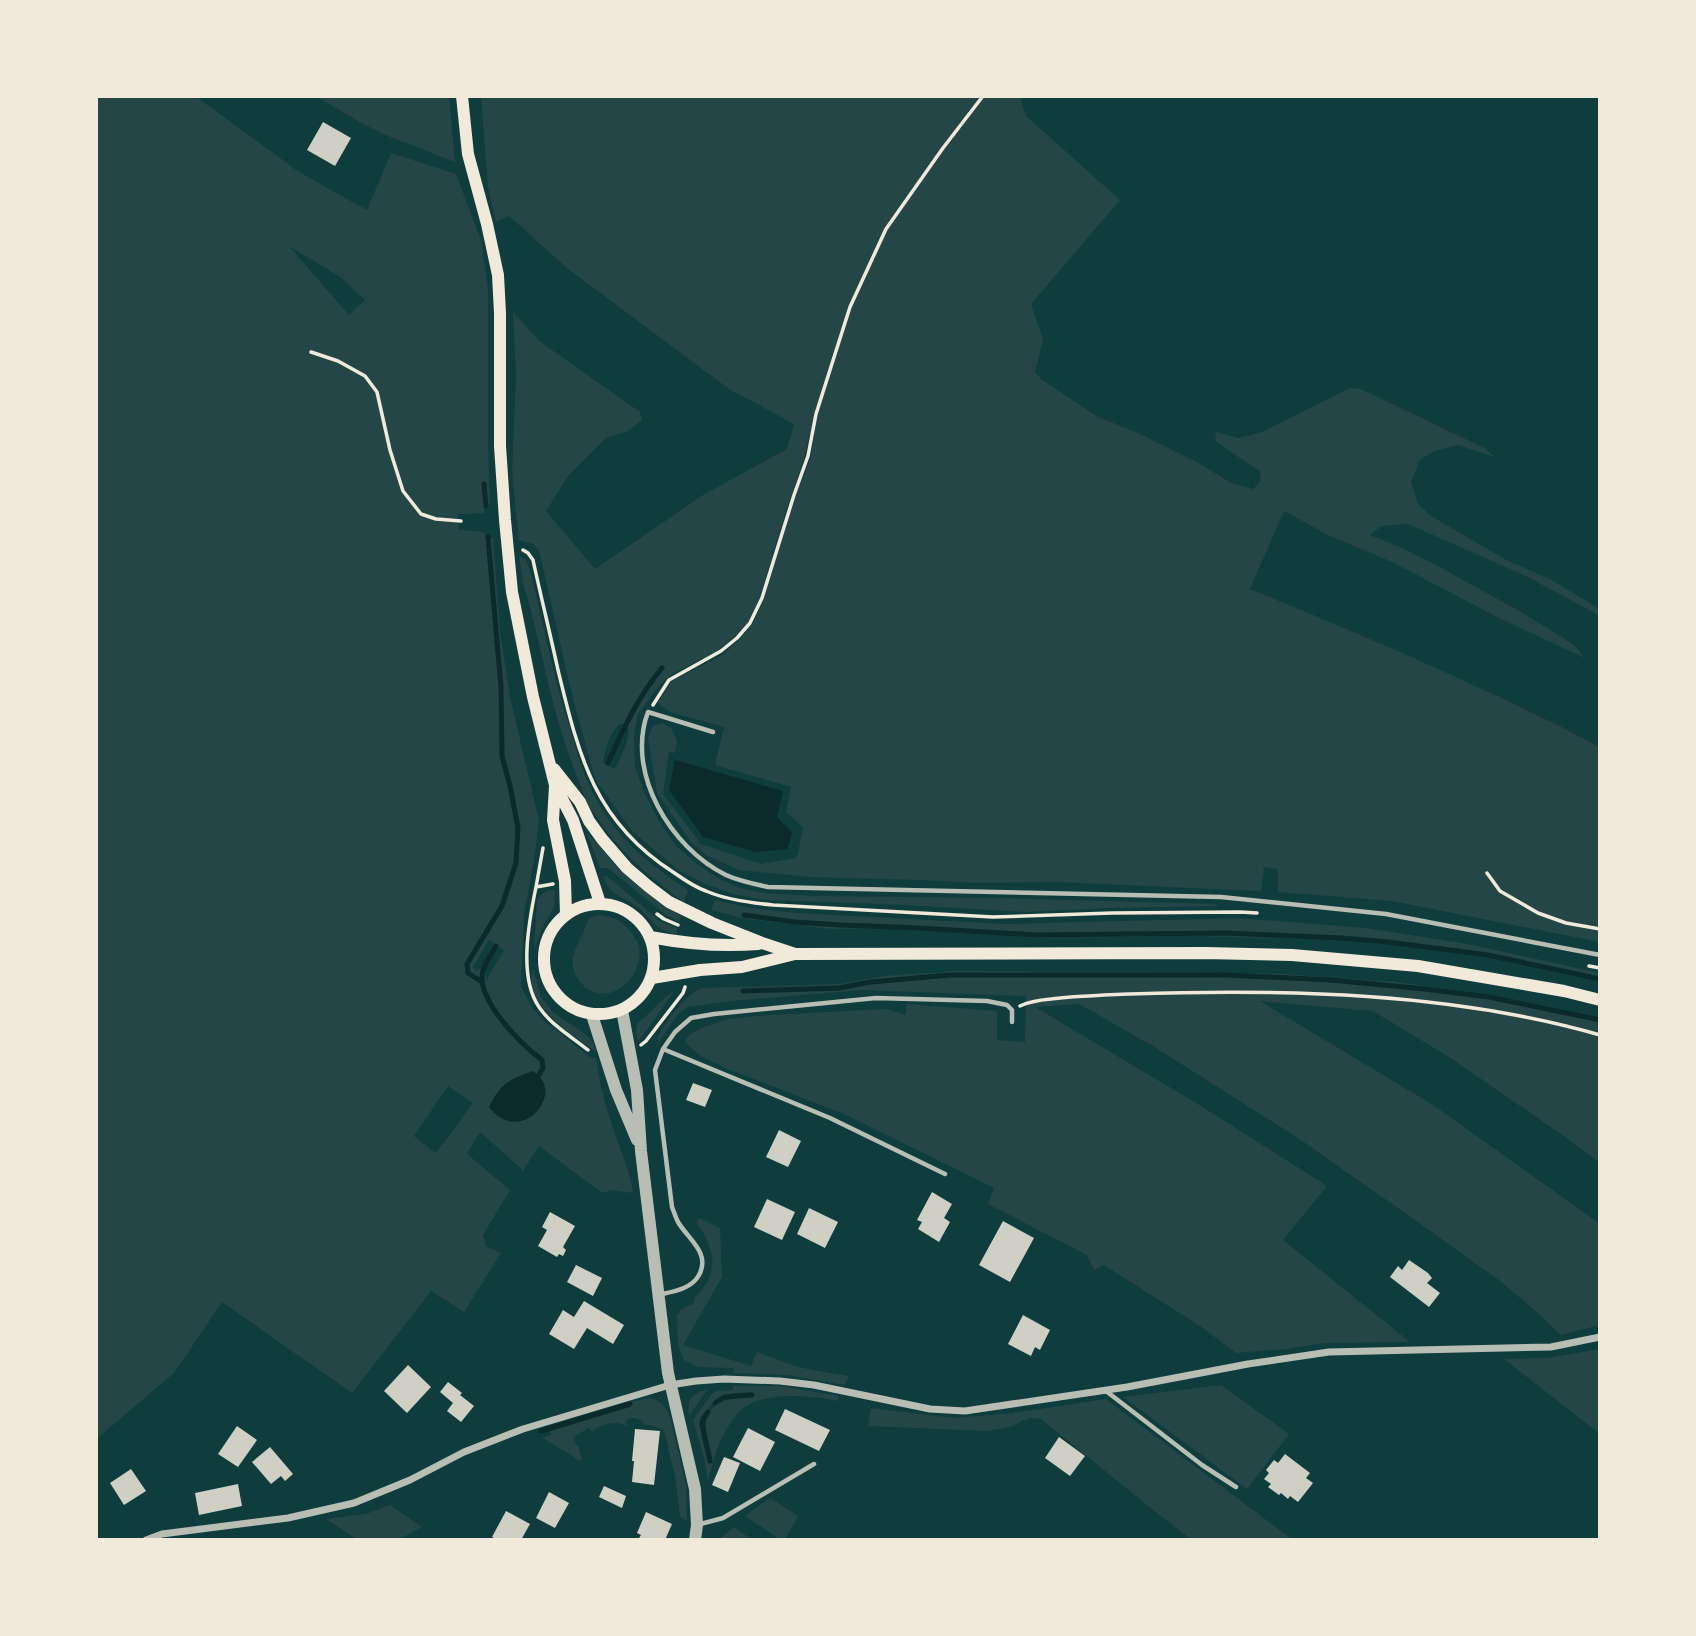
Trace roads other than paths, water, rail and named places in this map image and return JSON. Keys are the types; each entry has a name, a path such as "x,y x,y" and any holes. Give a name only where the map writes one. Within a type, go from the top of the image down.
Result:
{"main road":[{"path":"461,96 468,154 498,275 500,446 512,592 524,657 555,785 573,820 600,902"},
{"path":"550,763 580,802 602,839 627,868 648,886 669,902 694,915 795,954"},
{"path":"555,785 553,820 565,881 566,914"},
{"path":"600,902 629,912 641,923 650,937 655,964 652,978 635,1002 622,1010 592,1015 576,1010 562,1001 551,988 545,972 544,955 548,938 566,914 600,902"},
{"path":"650,937 687,944 732,946 762,943"},
{"path":"652,978 699,970 741,967 795,954 1292,955 1418,966 1564,991 1600,1000"}],"street":[{"path":"622,1010 637,1090 641,1151 670,1385 695,1489 695,1540"},
{"path":"592,1015 616,1090 641,1151"},
{"path":"146,1540 162,1534 288,1518 354,1503 410,1480 464,1451 523,1429 670,1385 712,1379 814,1385 930,1409 965,1411 1106,1391 1248,1364 1329,1352 1551,1348 1600,1337"}],"lane":[{"path":"713,732 648,712 642,750 646,773 652,794 681,840 701,859 726,875 747,883 768,887 1222,897 1386,914 1600,955"},
{"path":"659,1294 678,1291 697,1279 702,1269 703,1258 698,1248 679,1223 671,1207 655,1070 663,1049 691,1018 876,998 987,1001 1007,1005 1012,1010 1012,1022"},
{"path":"663,1049 830,1118 945,1174"},
{"path":"1106,1391 1236,1488"},
{"path":"697,1525 723,1518 814,1464"}],"waterway":[{"path":"484,484 486,506"},
{"path":"482,982 468,973 467,964 502,906 516,863 518,828 502,756 501,688 488,537"},
{"path":"608,763 638,702 662,668"},
{"path":"744,915 795,922 1036,935 1226,933 1342,938 1488,955 1600,979"},
{"path":"496,946 483,971 482,982 502,1020 542,1060 543,1068 539,1075"},
{"path":"743,991 839,988 871,982 950,975 1226,975 1331,980 1425,989 1489,997 1600,1020"},
{"path":"715,1403 724,1397 752,1395"},
{"path":"541,1431 630,1404"},
{"path":"708,1412 702,1424 710,1461"}]}
